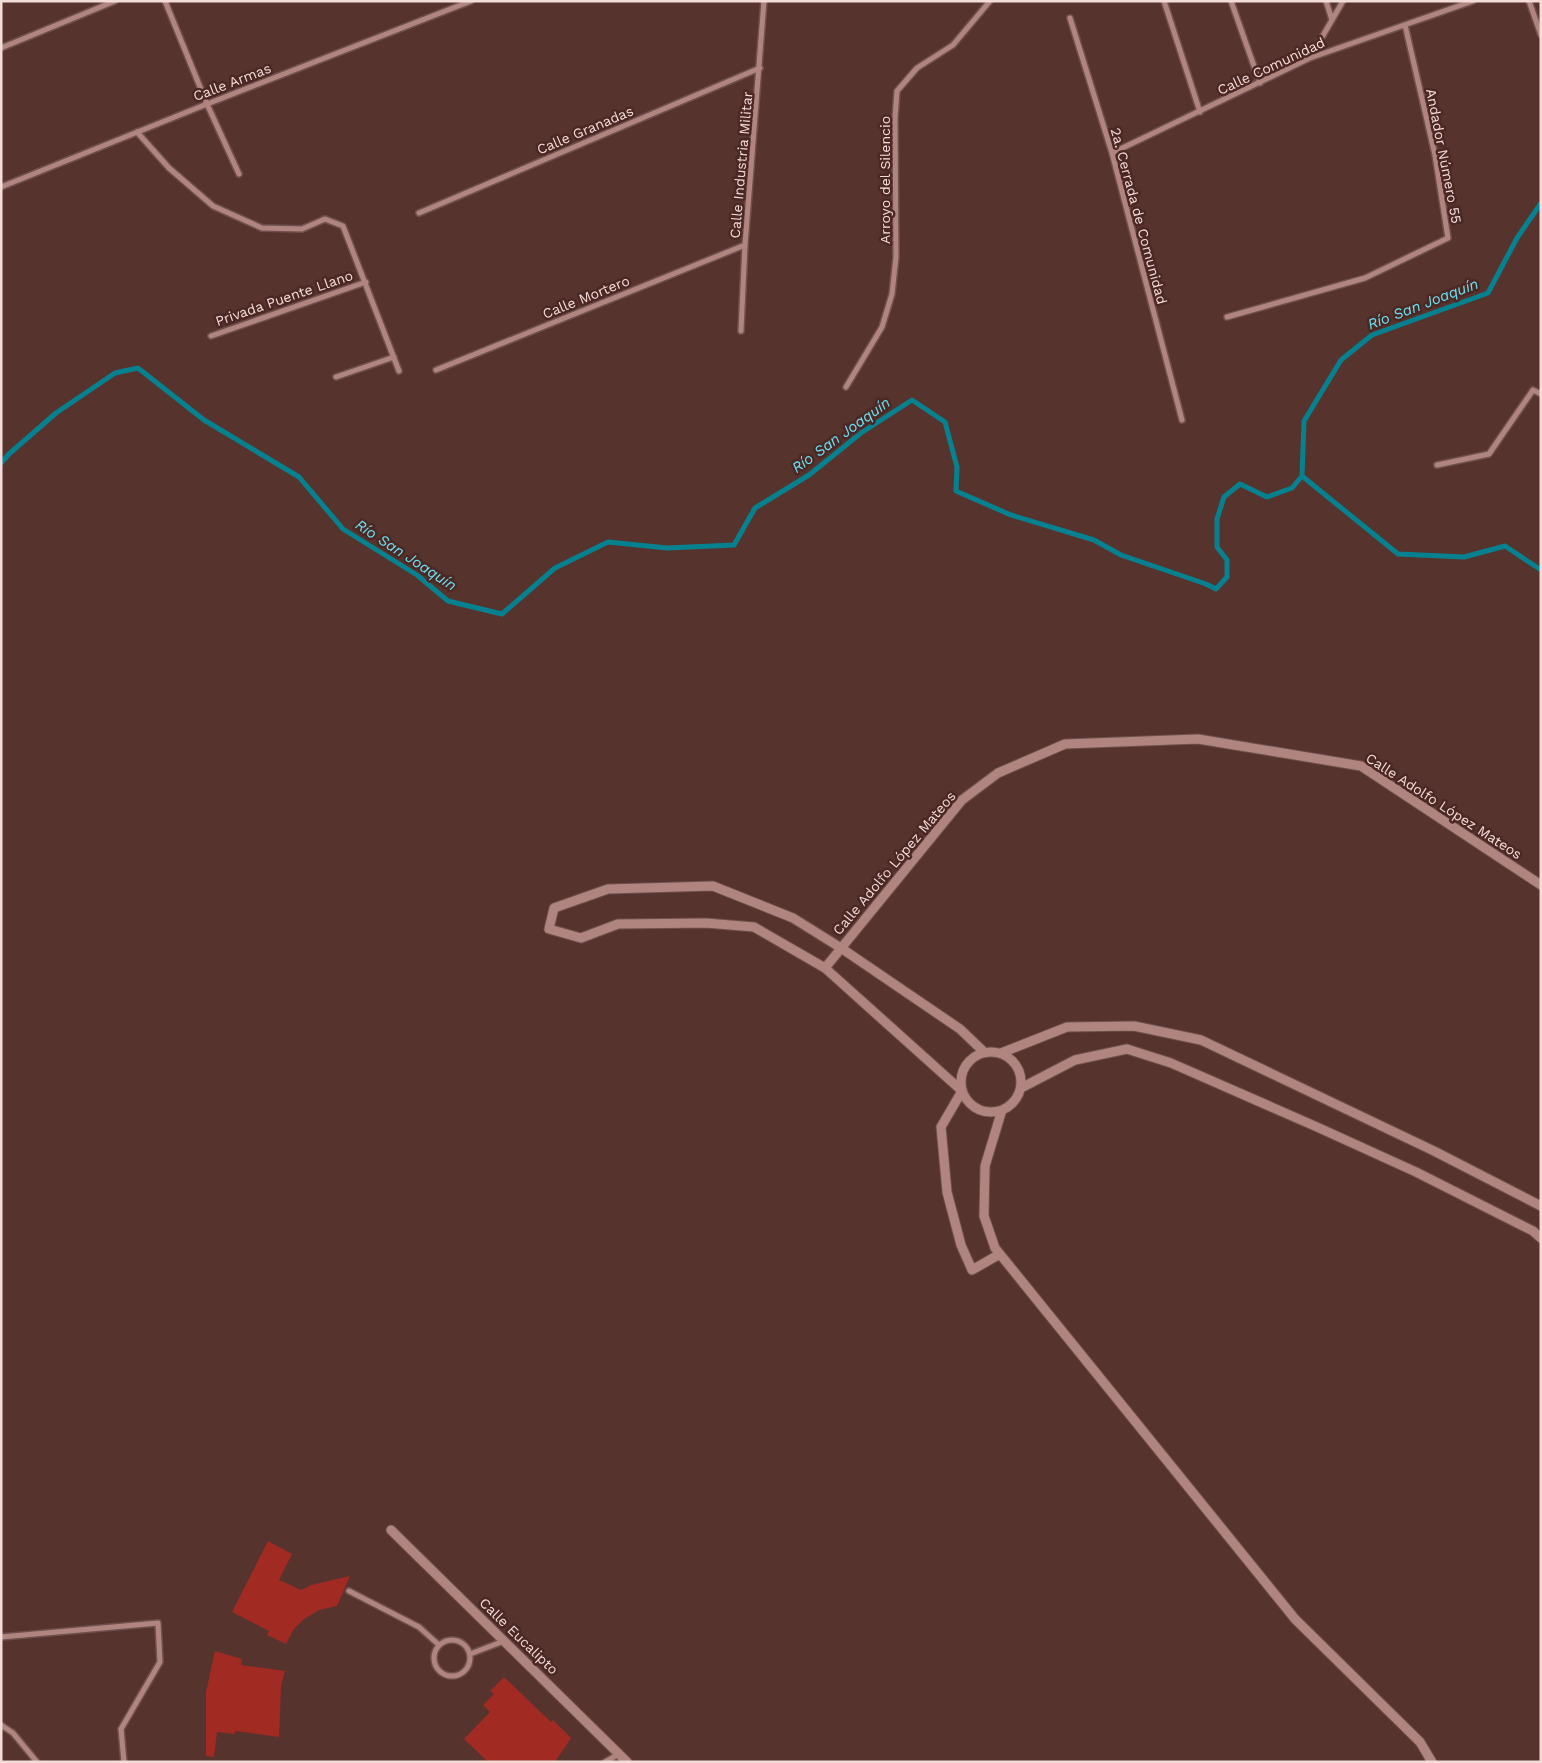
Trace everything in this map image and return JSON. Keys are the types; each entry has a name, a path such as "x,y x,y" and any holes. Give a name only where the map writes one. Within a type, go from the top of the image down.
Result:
{"street":[{"path":"1,48 115,1"},
{"path":"165,1 207,104 239,174"},
{"name":"Calle Armas","path":"1,187 471,1"},
{"name":"Calle Industria Militar","path":"741,330 745,245 764,1"},
{"name":"Arroyo del Silencio","path":"846,387 882,327 892,294 896,257 895,118 898,91 917,68 953,45 990,1"},
{"path":"1164,1 1200,112"},
{"path":"1231,1 1260,83"},
{"path":"1326,1 1332,20"},
{"path":"1310,58 1343,1"},
{"name":"Calle Comunidad","path":"1112,154 1310,58 1473,1"},
{"path":"1529,1 1541,35"},
{"name":"2a. Cerrada de Comunidad","path":"1070,18 1112,154 1182,420"},
{"name":"Andador Número 55","path":"1227,317 1365,278 1448,238 1435,155 1405,25"},
{"name":"Calle Granadas","path":"419,213 760,68"},
{"path":"137,132 169,168 213,206 262,228 302,229 325,219 343,226 399,371"},
{"name":"Calle Mortero","path":"436,370 745,245"},
{"name":"Privada Puente Llano","path":"210,336 366,282"},
{"path":"336,377 394,357"},
{"path":"1437,465 1489,454 1533,390 1541,394"},
{"name":"Calle Adolfo López Mateos","path":"826,968 962,800 998,772 1065,744 1198,739 1361,766 1541,885"},
{"path":"962,1091 826,968 754,927 706,923 618,924 581,938 549,929 554,908 608,889 712,886 793,918 841,948 960,1029 984,1052"},
{"path":"1001,1053 1067,1027 1134,1026 1201,1040 1434,1151 1541,1206"},
{"path":"1021,1088 1075,1060 1127,1049 1171,1063 1416,1172 1533,1231 1541,1238"},
{"path":"993,1051 1001,1053 1015,1063 1021,1080 1021,1088 1011,1105 1002,1110 983,1111 974,1107 966,1100 960,1081 962,1071 967,1062 975,1056 984,1052 993,1051"},
{"path":"962,1091 941,1127 947,1192 962,1245 972,1270 1000,1254"},
{"path":"1002,1110 985,1166 984,1216 995,1248 1295,1619 1420,1742 1432,1762"},
{"name":"Calle Eucalipto","path":"391,1530 627,1762"},
{"path":"349,1591 419,1627 439,1646"},
{"path":"1,1637 158,1623 160,1662 121,1729 124,1762"},
{"path":"447,1640 457,1640 465,1645 470,1654 467,1670 460,1675 452,1677 444,1675 437,1669 434,1661 435,1653 439,1646 447,1640"},
{"path":"470,1654 504,1641"},
{"path":"1,1725 13,1733 37,1762"},
{"path":"605,1762 619,1754"}],"building":[{"path":"268,1541 292,1554 279,1580 301,1590 311,1585 350,1576 337,1606 319,1610 304,1619 294,1629 286,1644 267,1635 269,1631 232,1612"},
{"path":"215,1651 242,1659 241,1665 285,1671 281,1686 279,1737 235,1731 235,1734 217,1732 214,1757 206,1756 206,1692"},
{"path":"504,1677 551,1722 553,1720 571,1738 555,1762 488,1762 464,1739 490,1712 483,1705 494,1694 490,1691"}],"waterway":[{"name":"Río San Joaquín","path":"1,463 56,413 115,373 138,368 204,420 299,477 343,529 417,575 448,601 502,614 555,568 608,542 667,548 734,545 755,508 809,475 861,433 912,400 945,422 957,467 956,491 1011,515 1094,540 1121,555 1216,589 1227,577 1227,560 1217,547 1217,519 1224,497 1240,484 1267,497 1292,488 1302,476 1304,421 1341,360 1372,335 1488,293 1517,238 1541,203"},
{"path":"1302,476 1398,554 1464,557 1505,546 1541,570"}]}
